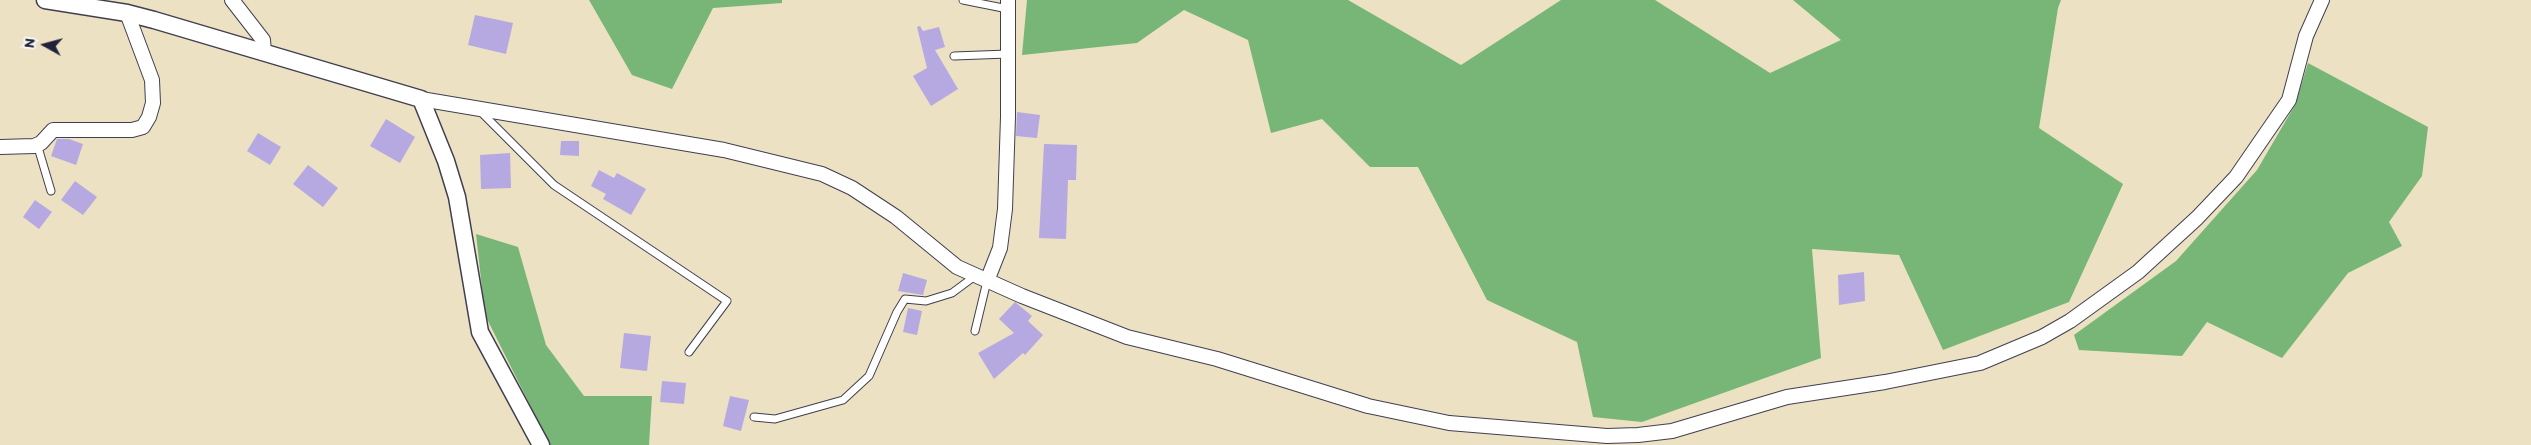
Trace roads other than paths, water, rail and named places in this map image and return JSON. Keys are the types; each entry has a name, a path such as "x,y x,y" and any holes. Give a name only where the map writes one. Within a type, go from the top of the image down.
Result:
{"street":[{"path":"45,0 127,13 421,99 724,150 822,174 852,188 896,217 944,258 981,278 1127,336 1217,359 1368,406 1449,423 1590,435 1638,435 1672,431 1787,397 1885,382 1980,362 2042,337 2070,321 2138,272 2197,218 2236,177 2288,100 2306,36 2322,0"},
{"path":"232,0 263,40 264,52"},
{"path":"981,278 1000,248 1004,228 1008,117 1008,4"},
{"path":"0,147 37,144 52,130 132,130 142,127 149,117 153,102 152,80 127,13"},
{"path":"421,99 446,161 457,197 480,332 541,445"}],"lane":[{"path":"964,0 1008,4"},
{"path":"954,56 1008,54"},
{"path":"476,107 554,185 727,301 689,352"},
{"path":"37,144 51,191"},
{"path":"975,331 981,278"},
{"path":"754,417 775,419 843,400 869,376 897,312 905,299 926,301 952,293 981,278"}]}
